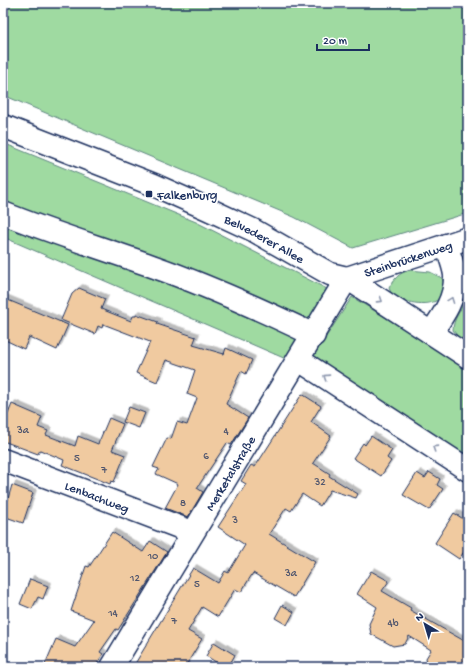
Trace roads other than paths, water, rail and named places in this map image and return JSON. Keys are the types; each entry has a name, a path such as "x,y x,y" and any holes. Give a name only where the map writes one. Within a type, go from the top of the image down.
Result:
{"street":[{"name":"Belvederer Allee","path":"3,126 154,185 253,230 330,274 347,278 468,358"},
{"path":"3,213 44,230 153,266 272,315 314,335"},
{"name":"Steinbrückenweg","path":"347,278 468,238"},
{"path":"431,333 446,312 453,293 455,275 446,245"},
{"name":"Merketalstraße","path":"112,667 192,532 299,360 347,278"},
{"path":"299,360 468,470"},
{"name":"Lenbachweg","path":"3,460 192,532"}],"place":[{"name":"Falkenburg","path":"149,194"}]}
